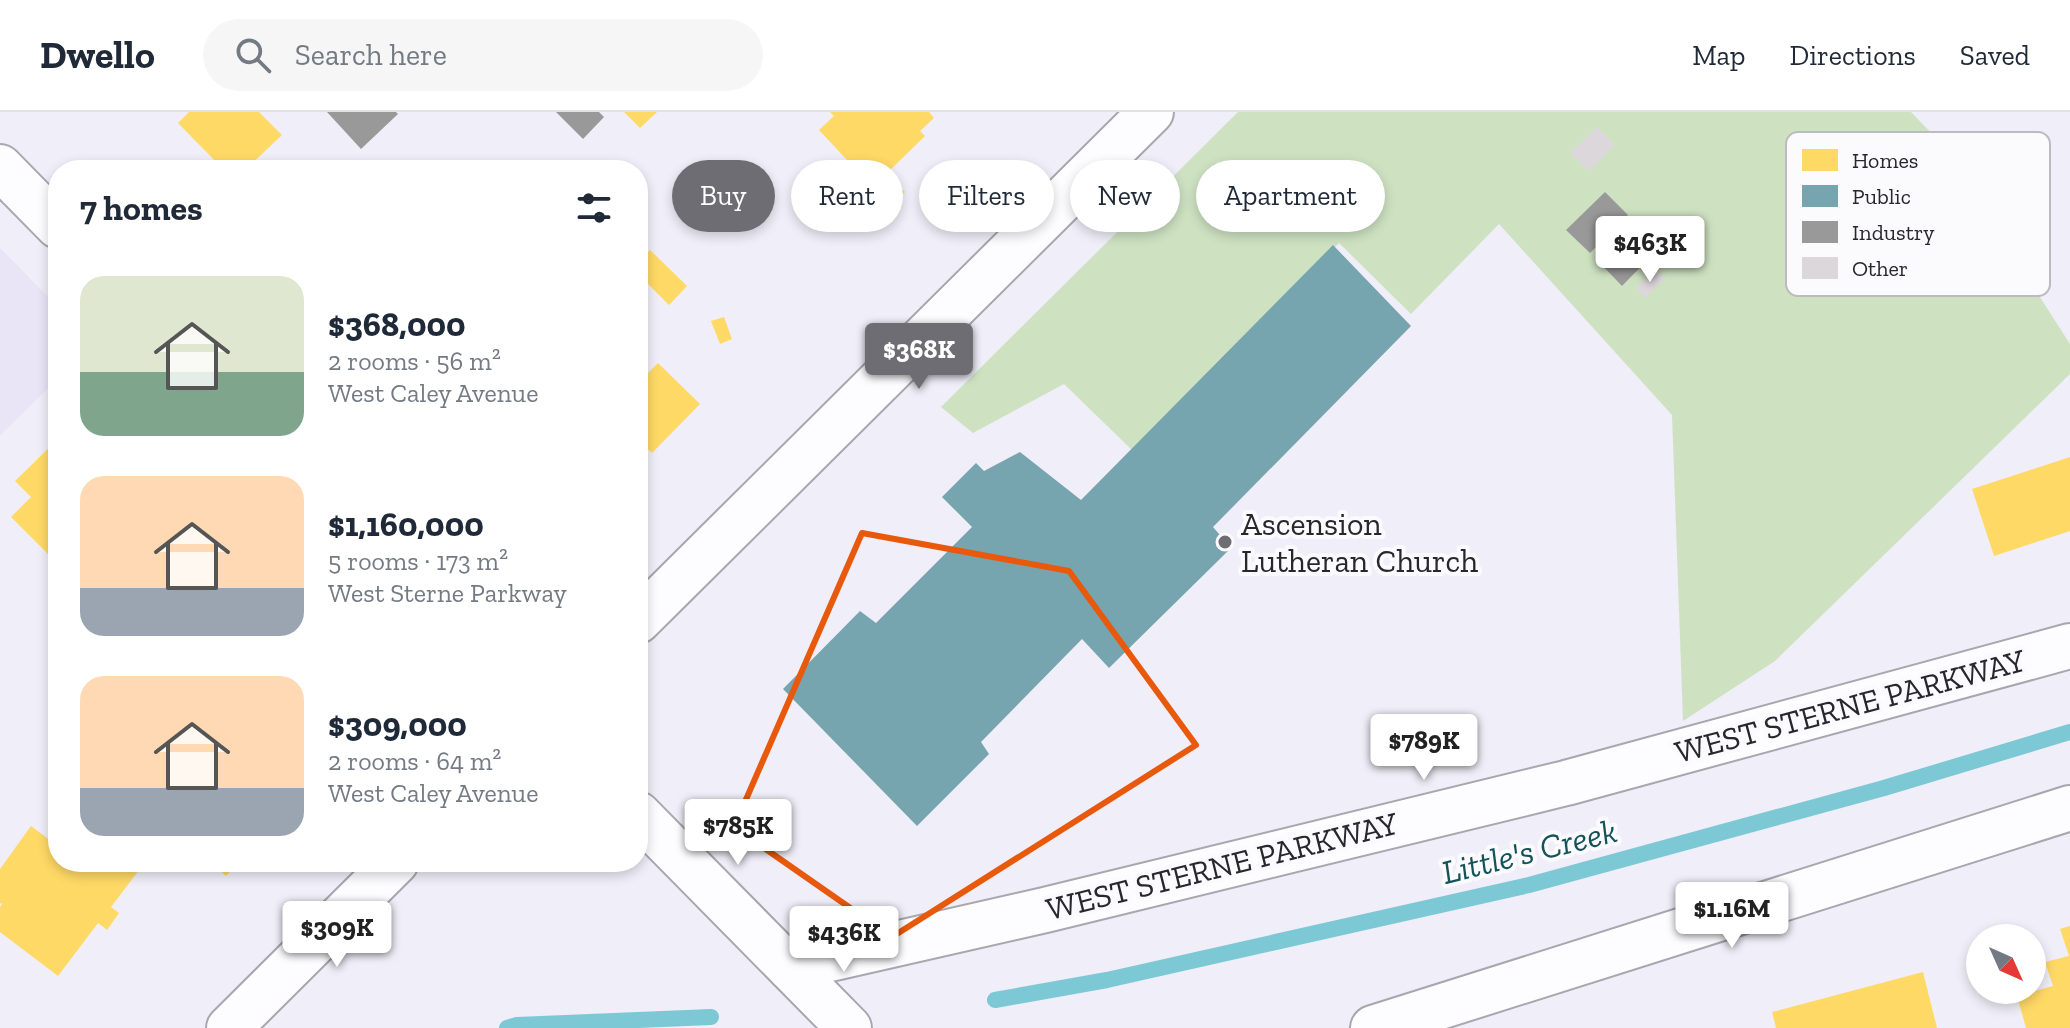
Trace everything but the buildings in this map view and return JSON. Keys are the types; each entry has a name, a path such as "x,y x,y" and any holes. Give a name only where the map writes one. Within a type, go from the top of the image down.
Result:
{"street":[{"path":"648,611 1139,116"},
{"path":"0,167 48,216"},
{"name":"WEST STERNE PARKWAY","path":"790,968 1045,910 1566,783 2070,646"},
{"path":"1373,1028 2070,808"},
{"path":"648,824 849,1028"},
{"path":"229,1028 386,872"}],"highlighted area":[{"path":"862,533 1069,571 1196,745 892,937 734,827"}],"shaded area":[{"path":"0,248 48,297 48,389 0,435"}],"green space":[{"path":"1238,112 1911,112 1930,132 1786,132 1786,296 2039,296 2070,344 2070,374 1775,661 1683,721 1672,415 1499,224 1411,314 1339,243 1133,451 1064,384 973,433 941,407 1117,232 1180,232 1180,170"}],"waterway":[{"name":"Little's Creek","path":"995,1000 1107,980 1529,885 1884,788 2070,732"},
{"name":"Little's Creek","path":"507,1028 517,1025 711,1017"}],"place":[{"name":"Ascension Lutheran Church","path":"1225,542"}]}
